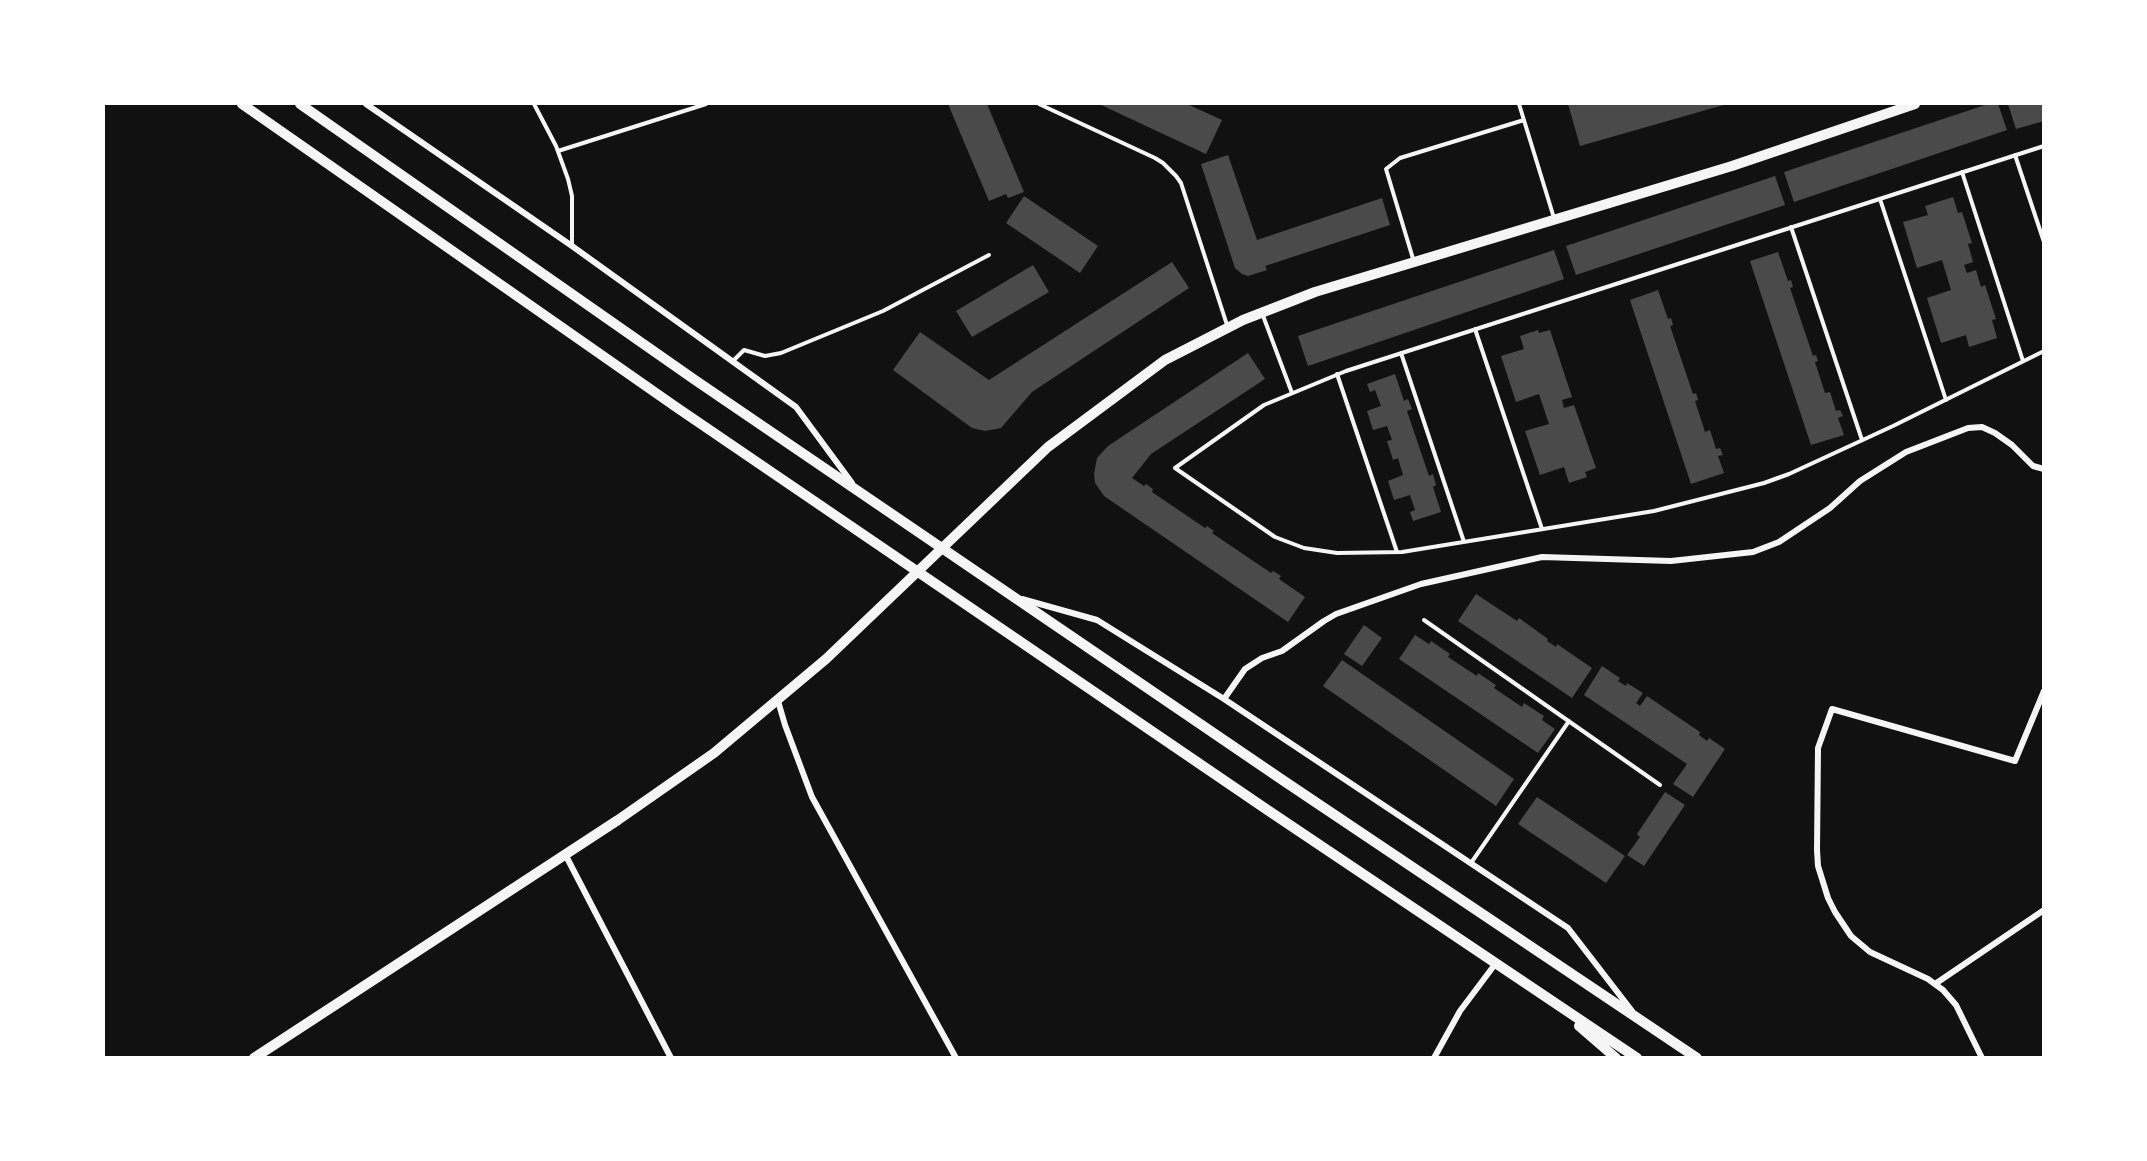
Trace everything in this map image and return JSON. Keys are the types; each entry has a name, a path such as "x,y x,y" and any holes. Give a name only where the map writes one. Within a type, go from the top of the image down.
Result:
{"street":[{"path":"242,104 676,407 1637,1058"},
{"path":"300,104 914,530 1284,782 1697,1058"},
{"path":"366,104 572,246 796,407 857,491"},
{"path":"254,1058 565,854 714,753 778,701 862,626 1048,447 1165,360 1228,327 1315,292 1732,166 1915,104"},
{"path":"1224,699 1245,669 1262,658 1282,651 1324,621 1336,614 1421,584 1542,557 1671,561 1753,552 1779,542 1830,508 1860,481 1906,452 1968,428 1982,427 1995,433 2013,445 2033,466 2043,469"},
{"path":"1011,596 1097,620 1224,699 1568,928 1638,1018"},
{"path":"1982,1058 1956,1005 1943,990 1928,979 1879,958 1861,946 1842,925 1828,898 1818,866 1816,850 1818,748 1832,709 2015,760 2043,691"},
{"path":"778,701 812,797 956,1058"},
{"path":"565,854 671,1058"},
{"path":"1935,984 2043,910"},
{"path":"1434,1058 1460,1011 1496,963"},
{"path":"1542,994 1616,1058"}],"lane":[{"path":"534,104 558,151 572,196 572,246"},
{"path":"558,151 706,104"},
{"path":"1039,104 1155,158 1176,176 1181,183 1228,327"},
{"path":"1520,104 1555,220"},
{"path":"1414,262 1386,169 1400,158 1524,120"},
{"path":"2043,146 1337,374 1264,405 1175,468 1275,537 1304,548 1337,553 1397,552 1654,511 1736,492 1789,474 1862,441 2043,351"},
{"path":"2015,155 2043,242"},
{"path":"1962,172 2023,361"},
{"path":"1880,199 1946,400"},
{"path":"1791,227 1862,441"},
{"path":"732,362 744,350 765,356 782,353 883,311 989,255"},
{"path":"1262,312 1292,393"},
{"path":"1475,329 1542,529"},
{"path":"1401,353 1464,542"},
{"path":"1337,374 1397,552"},
{"path":"1424,620 1660,785"},
{"path":"1471,863 1569,721"}],"building":[{"path":"948,104 987,104 1024,192 1008,198 1006,194 989,201"},
{"path":"1099,104 1187,104 1222,120 1206,154"},
{"path":"1568,104 1727,104 1580,146"},
{"path":"1988,104 1998,104 2007,130 1794,202 1784,172"},
{"path":"2008,104 2044,104 2044,121 2016,129"},
{"path":"1228,155 1257,240 1382,198 1390,225 1265,266 1267,270 1248,276 1242,274 1235,268 1201,164"},
{"path":"1775,176 1785,205 1576,275 1566,246"},
{"path":"1024,196 1098,246 1080,273 1006,223"},
{"path":"1953,197 1958,213 1962,212 1972,243 1968,244 1973,262 1964,265 1967,273 1976,270 1981,287 1985,285 1996,319 1992,320 1997,338 1969,347 1966,335 1941,343 1927,298 1951,290 1942,260 1917,268 1903,222 1928,215 1925,206"},
{"path":"1554,250 1564,279 1308,366 1298,336"},
{"path":"1778,252 1788,281 1791,280 1793,287 1790,288 1813,356 1816,355 1818,361 1815,362 1825,393 1830,392 1836,411 1840,410 1843,416 1838,418 1844,435 1811,445 1750,261"},
{"path":"1172,262 1189,288 1032,392 1001,428 985,431 972,428 893,370 920,332 989,380"},
{"path":"1033,265 1049,292 972,337 956,311"},
{"path":"1658,290 1668,319 1671,318 1673,325 1670,326 1693,394 1696,393 1698,400 1695,401 1705,432 1710,430 1716,449 1720,448 1723,455 1718,456 1724,473 1691,484 1630,300"},
{"path":"1538,330 1539,333 1550,330 1572,397 1562,400 1564,408 1574,405 1596,468 1585,472 1587,477 1569,483 1564,467 1540,475 1525,431 1549,424 1539,394 1516,402 1501,356 1524,349 1520,336"},
{"path":"1248,353 1265,379 1151,454 1132,478 1144,486 1146,484 1153,489 1152,492 1205,528 1207,526 1214,531 1212,533 1271,573 1273,571 1281,576 1279,579 1305,597 1288,622 1104,496 1095,483 1097,458 1108,446"},
{"path":"1395,374 1404,401 1408,399 1412,409 1407,411 1429,476 1433,474 1436,485 1433,487 1441,512 1413,521 1410,512 1415,510 1410,495 1394,500 1388,481 1403,475 1398,458 1393,460 1387,441 1392,440 1387,426 1373,430 1367,411 1381,406 1375,390 1370,392 1367,384"},
{"path":"1476,594 1517,621 1519,618 1548,639 1547,641 1556,647 1557,644 1592,668 1572,698 1458,621"},
{"path":"1364,625 1382,638 1362,666 1344,654"},
{"path":"1415,635 1429,644 1431,641 1450,654 1448,657 1496,685 1494,688 1522,707 1524,703 1544,716 1542,720 1555,729 1538,753 1399,659"},
{"path":"1342,660 1514,779 1496,806 1323,686"},
{"path":"1602,666 1620,678 1618,681 1626,686 1627,683 1643,693 1636,703 1640,706 1647,696 1700,732 1699,735 1707,741 1709,738 1725,749 1693,797 1673,784 1687,764 1584,695"},
{"path":"1665,792 1685,805 1644,866 1627,855 1640,837 1637,834"},
{"path":"1537,797 1625,856 1606,883 1518,824"}]}
